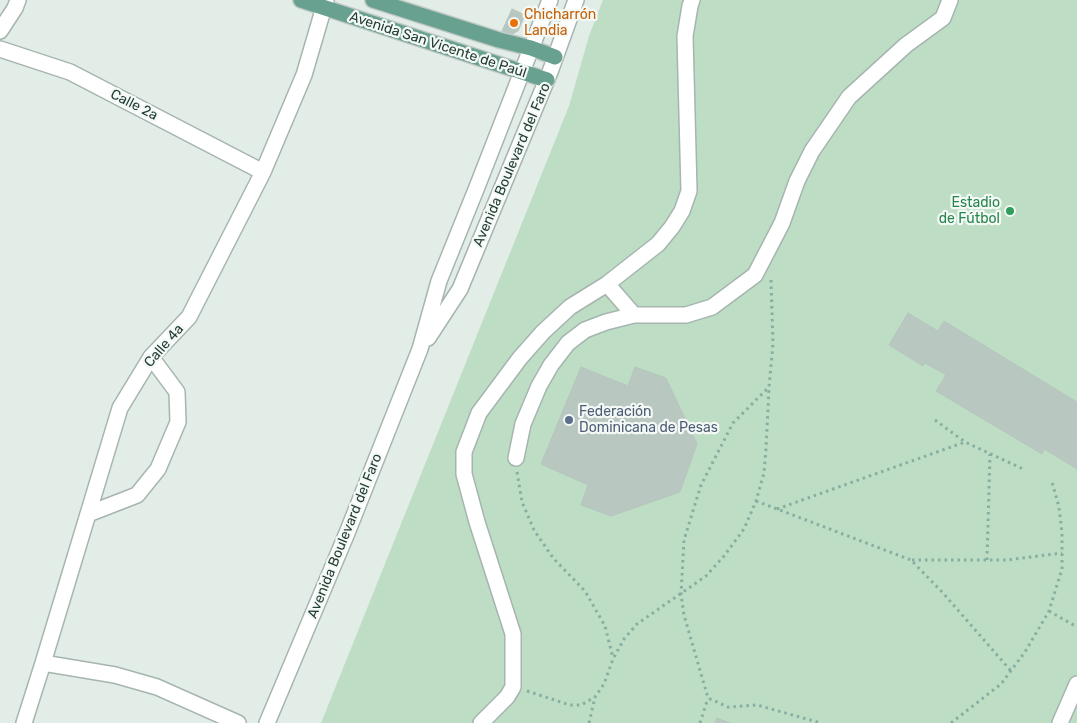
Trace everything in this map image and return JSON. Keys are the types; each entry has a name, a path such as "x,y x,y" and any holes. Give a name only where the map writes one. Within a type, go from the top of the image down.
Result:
{"main road":[{"name":"Avenida San Vicente de Paúl","path":"301,0 325,4 547,80"},
{"name":"Avenida San Vicente de Paúl","path":"373,0 555,57"}],"street":[{"path":"0,32 18,0"},
{"name":"Avenida Boulevard del Faro","path":"267,723 347,534 420,349 438,281 550,0"},
{"name":"Avenida Boulevard del Faro","path":"420,349 460,289 547,80 576,0"},
{"path":"481,723 507,697 513,687 513,634 476,522 464,474 464,452 480,413 520,358 543,332 570,307 607,284 658,244 672,227 682,210 689,190 685,36 692,0"},
{"path":"516,458 523,424 539,386 551,365 568,343 585,330 606,322 634,315 686,315 712,307 755,275 782,223 796,181 812,150 848,97 906,45 942,18 950,0"},
{"name":"Calle 4a","path":"24,723 120,408 150,357 189,317 263,172 304,75 325,4"},
{"name":"Calle 2a","path":"0,49 70,72 263,172"},
{"path":"607,284 634,315"},
{"path":"88,514 137,495 158,469 178,422 178,392 150,357"},
{"path":"44,662 115,675 157,687 238,723"},
{"path":"1060,723 1077,684"}],"path":[{"path":"589,723 595,697 604,684 613,659 624,639 637,624 706,576 724,556 744,528 756,501 764,473 766,457 773,344 771,280"},
{"path":"700,723 708,698 684,615 681,594 684,540 701,485 734,423 769,387"},
{"path":"935,420 965,442 1023,469"},
{"path":"777,510 965,442"},
{"path":"987,560 990,454"},
{"path":"516,458 522,502 534,530 553,558 585,591 605,626 613,659"},
{"path":"951,723 1001,684 1025,652 1048,611 1062,570 1061,524 1059,507 1052,482"},
{"path":"756,501 911,560 1007,560 1062,553"},
{"path":"911,560 943,592 1011,671"},
{"path":"1048,611 1077,627"},
{"path":"513,687 570,704 581,705 595,697"},
{"path":"708,698 728,708 757,705 822,723"}],"green space":[{"path":"603,0 1077,0 1077,723 321,723 569,106 589,36"}],"building":[{"name":"Chicharrón Landia","path":"512,9 525,15 518,31 512,34 502,31"},
{"path":"908,313 938,331 944,321 1077,402 1077,469 1044,449 1042,454 936,391 946,375 925,363 923,366 889,345"},
{"path":"581,367 628,386 635,367 666,378 697,444 680,492 611,516 581,505 588,485 541,464"},
{"path":"717,718 730,723 715,723"}],"place":[{"name":"Chicharrón Landia","path":"514,23"},
{"name":"Estadio de Fútbol","path":"1010,211"},
{"name":"Federación Dominicana de Pesas","path":"569,420"}]}
